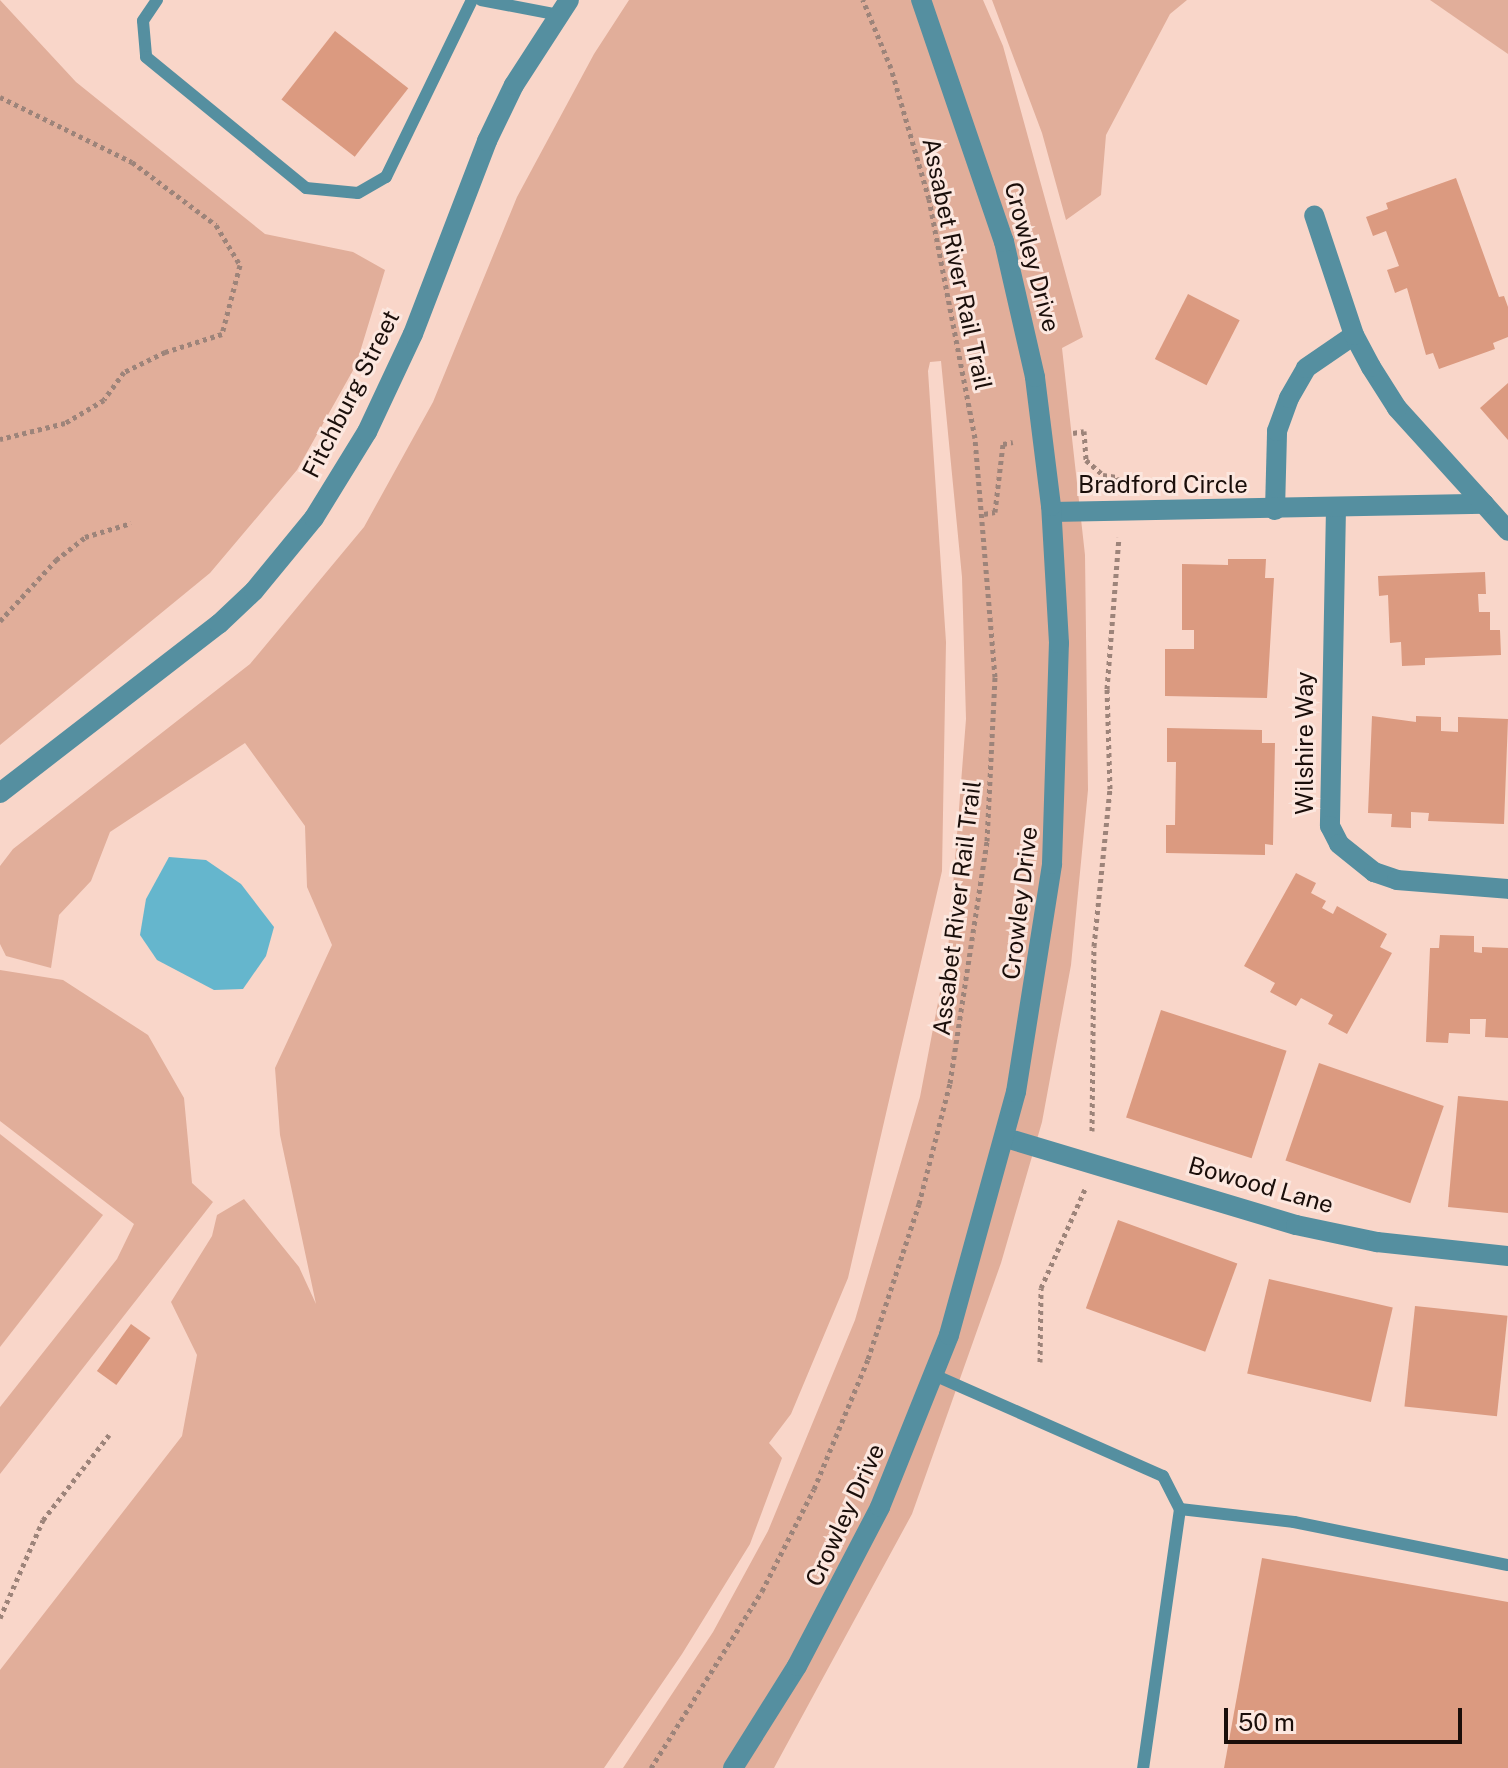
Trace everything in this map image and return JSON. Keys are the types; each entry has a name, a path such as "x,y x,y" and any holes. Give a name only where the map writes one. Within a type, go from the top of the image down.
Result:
{"street":[{"name":"Crowley Drive","path":"736,1767 834,1598 880,1507 934,1375 969,1273 1006,1138 1037,979 1057,809 1059,643 1052,512 1022,309 984,177 921,0"},
{"name":"Fitchburg Street","path":"0,793 219,624 254,591 314,518 367,432 408,346 487,141 564,8"},
{"path":"1314,215 1354,335 1397,408 1508,531"},
{"name":"Bradford Circle","path":"1275,510 1277,431 1289,398 1306,368 1354,335"},
{"name":"Bradford Circle","path":"1052,512 1484,504"},
{"name":"Wilshire Way","path":"1336,508 1330,826 1339,844 1374,872 1397,880 1508,889"},
{"name":"Bowood Lane","path":"1006,1138 1296,1225 1377,1242 1508,1256"}],"lane":[{"path":"157,0 143,21 146,57 306,188 358,193 386,177 472,0"},
{"path":"481,0 564,8"},
{"path":"934,1375 1163,1476 1180,1509 1143,1768"},
{"path":"1180,1509 1294,1522 1508,1565"}],"path":[{"name":"Assabet River Rail Trail","path":"651,1768 733,1644 814,1489 868,1359 919,1204 962,1025 988,828 996,733 984,514 959,346 929,199 891,68 863,0"},
{"path":"0,97 132,162 216,225 240,265 222,334 165,352 124,372 104,400 65,423 0,439"},
{"path":"1073,433 1084,431 1086,460 1103,475 1117,477 1118,485"},
{"path":"984,514 995,512 1003,444 1013,442"},
{"path":"0,621 56,560 85,537 131,523"},
{"path":"1092,1131 1094,946 1110,789 1107,689 1120,532"},
{"path":"1040,1362 1041,1288 1077,1215 1088,1176"},
{"path":"0,1618 43,1520 109,1435"}],"shaded area":[{"path":"0,0 76,82 265,234 353,252 385,270 356,365 297,470 210,573 0,745"},
{"path":"629,0 983,0 1003,46 1083,337 1062,348 1085,555 1088,790 1071,965 1042,1122 1001,1263 912,1514 774,1768 623,1768 713,1632 768,1531 855,1320 920,1097 948,950 966,719 962,577 941,361 930,362 928,371 946,642 942,871 848,1278 791,1414 769,1443 782,1458 750,1544 682,1654 604,1768 0,1768 0,1670 182,1436 197,1355 171,1302 212,1236 217,1215 244,1199 299,1267 316,1304 280,1135 275,1068 332,945 307,887 305,826 245,743 110,832 91,881 59,915 51,968 6,956 0,944 0,866 13,849 250,664 364,527 433,402 517,197 594,54"},
{"path":"992,0 1187,0 1170,14 1106,135 1101,195 1066,220 1042,133"},
{"path":"1430,0 1508,0 1508,54"},
{"path":"0,970 63,980 148,1035 184,1098 192,1183 213,1202 0,1474 0,1407 117,1259 134,1224 0,1121"},
{"path":"0,1134 103,1215 0,1347"}],"water":[{"path":"169,857 206,860 241,884 274,927 266,956 243,989 214,990 157,960 140,935 146,899"}],"building":[{"path":"335,31 408,88 355,157 281,100"},
{"path":"1456,178 1499,297 1504,296 1508,307 1508,337 1493,343 1495,349 1439,369 1433,353 1426,355 1407,288 1395,293 1387,270 1399,266 1386,231 1373,236 1366,217 1388,209 1386,203"},
{"path":"1188,294 1240,320 1207,385 1155,359"},
{"path":"1508,383 1508,440 1480,408"},
{"path":"1228,559 1266,559 1265,578 1274,578 1267,698 1165,696 1165,649 1194,649 1194,630 1182,630 1182,564 1228,565"},
{"path":"1485,572 1486,594 1478,594 1479,612 1490,612 1490,630 1500,630 1501,655 1425,658 1425,665 1402,666 1401,642 1390,643 1388,595 1379,596 1378,576"},
{"path":"1372,716 1416,722 1416,716 1441,717 1441,731 1458,732 1458,717 1508,719 1504,824 1428,821 1429,813 1411,812 1411,828 1391,827 1392,814 1368,813"},
{"path":"1167,728 1262,730 1262,743 1275,743 1273,845 1265,844 1265,855 1166,853 1166,825 1175,825 1176,762 1167,762"},
{"path":"1296,873 1316,883 1311,893 1326,901 1322,908 1333,914 1337,906 1387,934 1380,947 1392,953 1347,1034 1328,1024 1333,1015 1301,998 1296,1006 1270,992 1275,983 1244,966"},
{"path":"1440,935 1474,936 1474,952 1482,953 1482,947 1508,948 1508,1038 1485,1037 1486,1019 1470,1019 1470,1034 1449,1033 1448,1043 1426,1042 1430,948 1439,948"},
{"path":"1161,1010 1287,1051 1252,1158 1126,1117"},
{"path":"1319,1063 1444,1106 1410,1203 1285,1160"},
{"path":"1458,1096 1508,1101 1508,1213 1448,1207"},
{"path":"1118,1220 1237,1263 1205,1352 1086,1308"},
{"path":"1269,1279 1393,1308 1371,1402 1247,1374"},
{"path":"1415,1306 1507,1316 1497,1416 1404,1406"},
{"path":"131,1324 150,1338 116,1385 97,1371"},
{"path":"1262,1558 1508,1602 1508,1768 1224,1768"}]}
